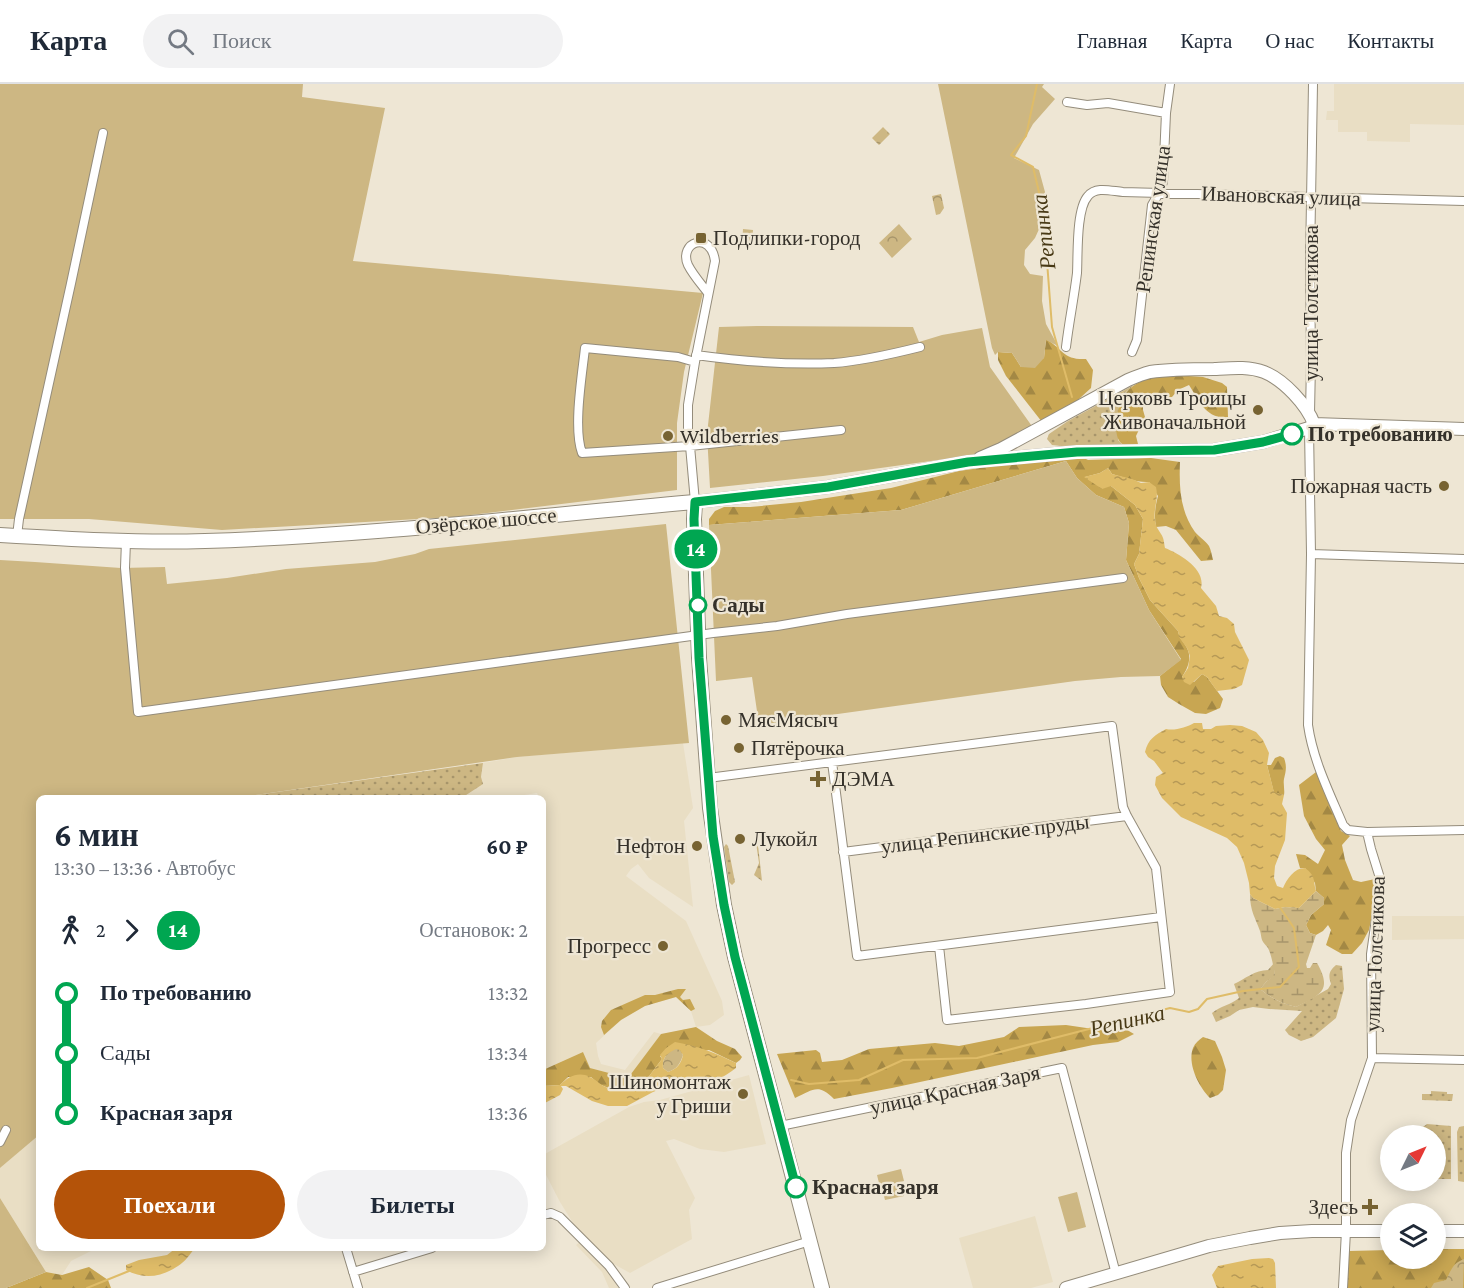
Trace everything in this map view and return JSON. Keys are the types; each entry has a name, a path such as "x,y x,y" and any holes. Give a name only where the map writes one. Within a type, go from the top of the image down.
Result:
{"main road":[{"path":"968,462 1001,449 1119,385 1146,373 1183,369 1252,368 1266,372 1297,397 1311,422"},
{"path":"968,462 1077,452 1214,450 1263,442 1311,422 1464,429"},
{"name":"Озёрское шоссе","path":"0,536 126,541 205,541 334,534 547,517 828,487 968,462"},
{"path":"695,502 698,636 708,778 713,836 724,905 735,957 822,1288"},
{"path":"1446,1231 1464,1230"},
{"path":"1066,1288 1215,1245 1250,1238 1280,1233 1380,1231"}],"street":[{"name":"Репинская улица","path":"1132,352 1137,340 1152,205 1160,193 1163,182 1166,112 1170,84"},
{"name":"улица Толстикова","path":"1313,84 1308,725 1310,743 1318,767 1343,825 1348,830 1367,832 1380,878 1371,954 1372,1058 1351,1120 1346,1153 1343,1288"},
{"path":"1067,102 1087,105 1108,103 1166,112"},
{"path":"17,536 103,133"},
{"name":"Ивановская улица","path":"1066,347 1083,202 1089,194 1098,189 1123,192 1464,201"},
{"path":"695,502 688,433 688,405 715,261 714,252 708,244 701,242 693,244 688,249 686,257 689,267 708,293"},
{"path":"842,430 690,446 582,453 579,445 578,419 585,348 678,357 834,363 883,356 920,347"},
{"path":"126,541 125,568 138,712 1123,578"},
{"path":"1311,554 1464,559"},
{"path":"708,778 1112,726 1123,807 1156,868 1170,992 947,1020 939,946"},
{"path":"832,762 857,956 1161,917"},
{"name":"улица Репинские пруды","path":"843,852 1127,816"},
{"path":"1367,832 1464,830"},
{"path":"1372,1058 1464,1060"},
{"name":"улица Красная Заря","path":"780,1126 1062,1068 1116,1274"},
{"path":"0,1142 6,1130"},
{"path":"546,1214 551,1213 560,1217 609,1266 625,1288"},
{"path":"657,1288 810,1241"},
{"path":"347,1251 358,1288"},
{"path":"353,1272 422,1251"}],"shaded area":[{"path":"1334,84 1464,84 1464,125 1410,124 1410,142 1367,141 1367,132 1338,132 1338,120 1326,120 1327,111 1334,111"},
{"path":"683,743 693,808 684,821 693,907 649,878 638,864 626,876 686,921 722,1001 724,1015 710,1025 696,1027 691,1011 676,997 645,1006 621,1020 596,1043 601,1064 625,1070 654,1032 661,1034 628,1078 590,1068 583,1052 546,1069 546,795 537,793 466,795 481,777 483,763 517,757"},
{"path":"1392,916 1464,916 1464,939 1392,940"},
{"path":"749,1075 766,1144 724,1152 700,1149 674,1139 666,1141 695,1198 689,1210 692,1239 630,1273 603,1258 578,1231 546,1175 546,1153 629,1107"},
{"path":"36,1138 36,1251 91,1251 71,1261 62,1275 46,1272 0,1198 0,1168"},
{"path":"1035,1216 1053,1282 1031,1288 973,1288 959,1238"},
{"path":"581,1241 609,1268 618,1288 609,1288 602,1272 576,1245"}],"green space":[{"path":"0,84 303,84 302,97 385,108 353,261 703,293 684,372 677,423 677,490 454,517 222,530 89,519 0,519"},
{"path":"938,84 1044,84 1042,87 1055,99 1033,124 1014,158 1039,170 1045,192 1043,200 1045,216 1035,238 1025,250 1024,265 1030,274 1043,276 1042,301 1046,324 1058,346 1046,340 1044,358 1035,368 1021,367 1012,353 998,352 995,355 992,348"},
{"path":"883,127 890,134 879,145 872,138"},
{"path":"941,194 944,208 940,214 936,215 932,196"},
{"path":"899,224 912,239 892,258 879,243"},
{"path":"743,229 753,230 752,244 742,244"},
{"path":"719,327 913,327 919,342 942,335 982,328 990,367 1034,429 974,455 823,476 710,488 707,434"},
{"path":"1046,339 1068,356 1086,359 1093,370 1091,388 1068,409 1042,422 1006,376 998,360 998,352 1012,353 1021,367 1044,358"},
{"path":"1160,376 1203,377 1222,383 1227,387 1228,417 1214,415 1204,408 1189,385 1178,390 1172,397 1153,396 1143,402 1145,417 1136,436 1139,448 1121,443 1116,432 1116,425 1123,397 1137,384"},
{"path":"1134,385 1124,394 1118,440 1123,445 1061,446 1052,445 1047,439 1049,434 1068,421"},
{"path":"1080,456 1088,460 1151,458 1180,462 1180,490 1186,516 1195,532 1209,546 1213,560 1201,561 1176,530 1166,526 1156,527 1155,512 1158,496 1149,482 1135,481 1112,474 1108,468 1085,477 1091,481 1111,486 1135,505 1143,519 1139,554 1134,564 1139,578 1150,600 1178,631 1187,648 1189,663 1182,677 1194,682 1202,674 1207,677 1223,699 1220,708 1206,714 1195,713 1168,697 1161,685 1160,676 1181,659 1149,610 1126,560 1129,523 1124,507 1096,495 1077,478 1066,461 901,510 709,525 709,519 715,511 724,507 801,502 891,488 959,471"},
{"path":"1066,461 1077,478 1096,495 1124,507 1129,523 1126,560 1149,610 1181,660 1160,676 1075,681 759,725 752,677 716,681 709,525 901,510"},
{"path":"666,524 689,743 517,757 256,795 36,795 36,1138 0,1168 0,560 121,568 165,567 167,584 286,569 375,562 429,549"},
{"path":"1280,756 1284,758 1286,766 1284,795 1274,793 1267,765 1271,765 1275,758"},
{"path":"483,763 481,777 483,784 466,795 256,795"},
{"path":"1316,772 1341,831 1350,836 1342,845 1353,880 1361,882 1375,879 1379,894 1369,930 1362,943 1352,954 1342,954 1326,945 1331,930 1328,925 1316,935 1310,933 1306,925 1311,915 1324,904 1324,898 1316,891 1315,883 1305,868 1300,868 1296,854 1305,855 1318,864 1325,850 1316,839 1304,816 1299,785"},
{"path":"755,836 757,836 762,881 754,875 759,863"},
{"path":"726,844 735,882 732,885 729,882 724,847"},
{"path":"1316,891 1324,898 1324,904 1311,915 1306,925 1310,933 1316,935 1306,964 1307,968 1310,968 1313,963 1317,963 1322,972 1324,986 1322,991 1312,999 1296,1007 1277,1000 1260,989 1275,975 1269,950 1262,940 1252,909 1250,894 1253,898 1275,909 1299,908"},
{"path":"1274,963 1275,976 1260,989 1277,1000 1296,1007 1328,989 1331,984 1329,976 1331,971 1336,965 1342,966 1344,989 1336,1018 1313,1037 1301,1041 1289,1035 1285,1030 1302,1011 1253,1007 1239,1010 1216,1022 1212,1013 1239,998 1234,984 1254,973 1268,970"},
{"path":"686,989 680,997 683,1000 690,999 695,1009 691,1011 676,997 645,1006 621,1020 604,1035 601,1027 602,1021 611,1010 645,995"},
{"path":"1117,1024 1134,1034 1118,1042 1093,1045 834,1099 824,1091 815,1089 795,1098 777,1054 816,1050 820,1053 822,1062 842,1060 869,1049 935,1043 959,1046 1004,1037 1019,1027 1066,1025 1100,1030"},
{"path":"696,1027 717,1041 735,1049 742,1057 736,1063 709,1050 660,1056 662,1059 636,1091 613,1090 599,1084 591,1077 568,1077 560,1085 546,1086 546,1069 583,1052 590,1068 628,1078 661,1034"},
{"path":"1203,1037 1215,1041 1226,1070 1223,1090 1210,1098 1198,1082 1192,1061 1194,1046"},
{"path":"676,1048 683,1055 681,1061 678,1066 668,1072 663,1068 663,1061"},
{"path":"1431,1091 1453,1094 1452,1101 1422,1100 1422,1094 1431,1094"},
{"path":"1446,1126 1451,1126 1451,1179 1446,1179"},
{"path":"1464,1126 1464,1182 1458,1181 1457,1132 1459,1127"},
{"path":"901,1169 904,1181 880,1187 877,1175"},
{"path":"901,1184 904,1196 885,1200 882,1189"},
{"path":"1077,1192 1086,1227 1068,1232 1058,1197"},
{"path":"0,1198 46,1272 6,1288 0,1288"},
{"path":"1446,1249 1464,1249 1464,1288 1346,1288 1349,1251 1380,1250 1380,1269 1446,1269"},
{"path":"1464,1259 1463,1288 1431,1288 1434,1283 1446,1280 1455,1265"},
{"path":"89,1267 108,1280 111,1288 6,1288 46,1272 62,1275"}],"water":[{"path":"1108,468 1112,474 1141,483 1149,482 1156,487 1155,521 1163,537 1165,548 1184,558 1196,569 1202,581 1201,588 1216,606 1219,616 1227,618 1234,624 1235,632 1249,660 1242,685 1234,689 1217,691 1202,674 1190,685 1184,682 1182,677 1188,668 1190,656 1187,648 1179,637 1178,631 1150,600 1134,564 1139,554 1143,519 1135,505 1111,486 1102,489 1084,477 1100,473"},
{"path":"1202,723 1203,729 1216,726 1242,726 1256,732 1263,740 1269,753 1267,765 1274,792 1284,795 1282,804 1287,813 1285,840 1275,866 1274,878 1277,886 1283,888 1294,872 1301,868 1305,868 1313,876 1316,891 1299,908 1275,909 1253,898 1250,894 1244,863 1237,847 1227,838 1181,817 1162,798 1155,785 1156,777 1163,773 1148,757 1145,752 1146,748 1158,733"},
{"path":"675,1042 714,1053 736,1063 736,1068 708,1082 694,1083 678,1078 627,1106 608,1106 592,1101 566,1086 561,1086 563,1089 560,1095 546,1102 546,1086 560,1085 570,1077 577,1075 586,1075 611,1089 636,1091 662,1059 660,1055","holes":["676,1049 680,1050 683,1055 680,1064 674,1069 668,1072 663,1068 664,1059 668,1054"]},
{"path":"172,1251 193,1251 181,1264 159,1275 139,1275 126,1270 126,1265 139,1260 167,1255"},
{"path":"1269,1258 1275,1263 1276,1288 1217,1288 1212,1275 1218,1266"}],"waterway":[{"name":"Репинка","path":"1037,84 1026,136 1011,155 1033,167 1043,209 1052,327 1072,397"},
{"name":"Репинка","path":"791,1080 809,1084 859,1080 903,1060 977,1058 1170,1008 1189,1012 1198,1009 1207,999 1243,991 1280,987 1299,967 1294,928 1279,906"},
{"name":"Репинка","path":"87,1288 129,1271"}],"bus line":[{"name":"14","path":"796,1187 735,957 713,836 699,658 695,502 828,487 968,462 1077,452 1214,450 1263,442 1292,434"}],"place":[{"name":"Подлипки-город","path":"701,238"},
{"name":"Церковь Троицы Живоначальной","path":"1258,410"},
{"name":"По требованию","path":"1292,434"},
{"name":"Wildberries","path":"668,436"},
{"name":"Пожарная часть","path":"1444,486"},
{"name":"Сады","path":"698,605"},
{"name":"МясМясыч","path":"726,720"},
{"name":"Пятёрочка","path":"739,748"},
{"name":"ДЭМА","path":"818,779"},
{"name":"Лукойл","path":"740,839"},
{"name":"Нефтон","path":"697,846"},
{"name":"Прогресс","path":"663,946"},
{"name":"Шиномонтаж у Гриши","path":"743,1094"},
{"name":"Красная заря","path":"796,1187"},
{"name":"Здесь","path":"1370,1207"}]}
